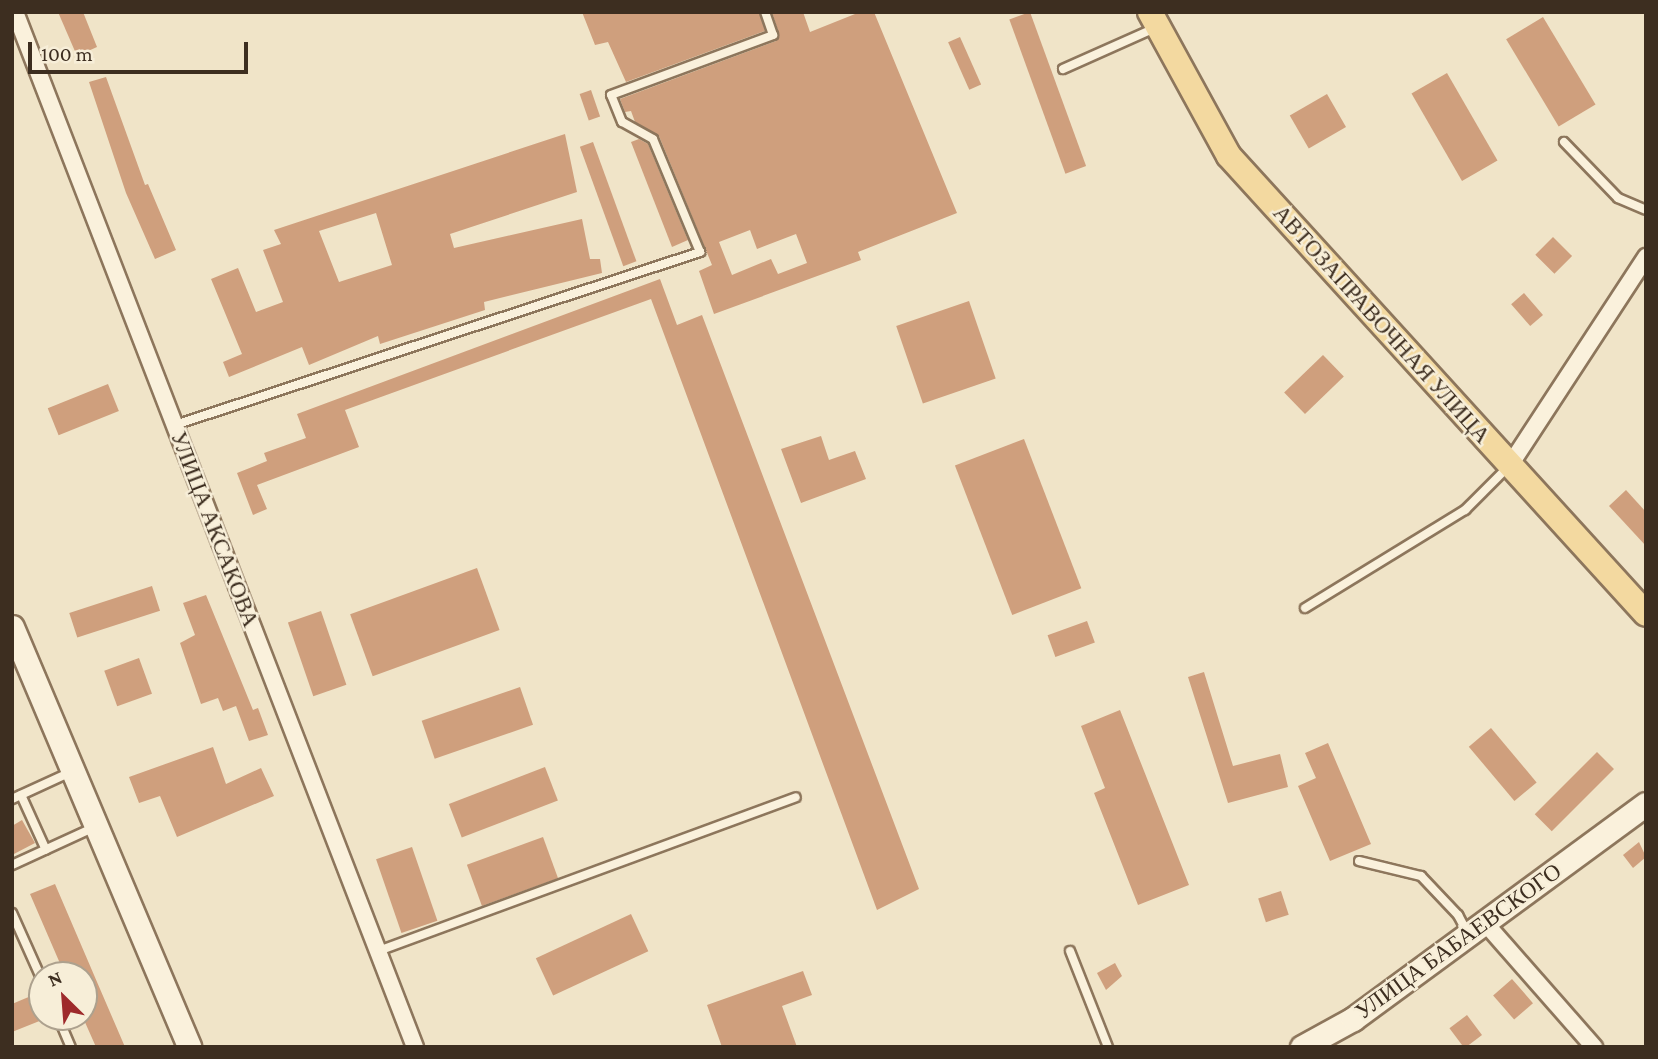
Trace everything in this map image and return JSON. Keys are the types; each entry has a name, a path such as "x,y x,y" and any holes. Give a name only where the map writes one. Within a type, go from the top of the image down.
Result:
{"main road":[{"name":"АВТОЗАПРАВОЧНАЯ УЛИЦА","path":"1154,20 1229,156 1646,614"},
{"path":"12,627 99,825 189,1047"},
{"path":"1609,828 1646,790"},
{"path":"1609,828 1646,804"},
{"name":"УЛИЦА БАБАЕВСКОГО","path":"1302,1047 1353,1019 1478,930 1609,828"}],"street":[{"name":"УЛИЦА АКСАКОВА","path":"15,12 415,1047"},
{"path":"1510,465 1646,257"},
{"path":"1478,930 1594,1047"}],"lane":[{"path":"175,425 700,252 653,139 622,122 611,95 773,35 765,12"},
{"path":"1063,68 1154,20"},
{"path":"1564,142 1618,198 1646,210"},
{"path":"1306,608 1465,510 1510,465"},
{"path":"46,850 17,797 74,771"},
{"path":"377,951 796,797"},
{"path":"12,865 99,825"},
{"path":"1359,861 1421,876 1458,915 1478,930"},
{"path":"12,913 33,961"},
{"path":"1070,951 1108,1047"}],"building":[{"path":"58,12 83,12 97,47 77,56"},
{"path":"582,12 759,12 765,31 626,82 608,42 595,45"},
{"path":"772,12 803,12 810,32 860,12 874,12 957,213 858,252 861,260 714,314 699,271 712,265 659,136 635,122 631,111 625,112 620,99 776,41 779,34","holes":["750,230 757,249 796,234 807,263 778,274 771,259 732,275 719,242"]},
{"path":"1030,12 1086,166 1065,174 1009,20"},
{"path":"1543,17 1596,104 1559,127 1506,39"},
{"path":"960,37 981,85 969,90 948,42"},
{"path":"1447,73 1498,160 1462,181 1411,94"},
{"path":"106,77 145,185 148,184 176,250 155,259 126,193 89,82"},
{"path":"591,90 600,116 589,120 580,94"},
{"path":"1327,94 1346,127 1309,148 1290,116"},
{"path":"565,134 577,192 450,234 454,248 582,219 590,259 600,259 602,273 484,302 485,310 380,344 378,336 309,365 302,347 229,377 223,362 242,354 211,279 238,268 256,312 283,302 263,250 281,244 274,230","holes":["376,213 392,265 339,282 319,231"]},
{"path":"639,139 648,144 688,240 672,247 631,142"},
{"path":"593,142 636,261 623,266 580,147"},
{"path":"1553,237 1572,256 1554,274 1535,255"},
{"path":"660,279 677,325 702,315 919,889 877,910 651,299 345,410 359,447 257,485 267,509 253,515 237,473 267,461 264,453 306,438 297,414"},
{"path":"1524,293 1543,315 1530,326 1511,304"},
{"path":"969,301 996,379 923,404 896,326"},
{"path":"1323,355 1344,377 1305,414 1284,393"},
{"path":"108,384 119,411 59,435 48,408"},
{"path":"821,436 829,460 855,451 866,479 801,503 781,449"},
{"path":"1024,439 1081,588 1012,615 955,466"},
{"path":"1626,490 1646,512 1646,546 1609,506"},
{"path":"477,568 500,630 373,676 350,614"},
{"path":"152,586 160,611 77,638 69,613"},
{"path":"206,595 253,710 258,708 268,735 249,741 236,706 223,711 218,698 201,704 180,643 195,635 183,603"},
{"path":"321,611 346,685 313,696 288,622"},
{"path":"1087,621 1095,643 1055,657 1048,635"},
{"path":"139,658 152,694 117,706 104,671"},
{"path":"1204,672 1233,766 1280,754 1288,787 1228,803 1188,677"},
{"path":"520,687 533,725 435,759 422,721"},
{"path":"1120,710 1189,885 1138,905 1094,793 1105,788 1081,726"},
{"path":"1491,728 1537,782 1514,801 1469,747"},
{"path":"1328,743 1371,844 1330,861 1298,786 1316,778 1305,753"},
{"path":"213,747 226,784 261,768 274,796 177,837 160,796 139,803 129,777"},
{"path":"1597,752 1614,769 1552,831 1535,814"},
{"path":"545,767 558,801 462,838 449,804"},
{"path":"22,820 35,843 12,855 12,826"},
{"path":"543,837 558,878 482,906 467,865"},
{"path":"1639,842 1646,857 1633,868 1623,855"},
{"path":"412,847 437,921 401,933 376,859"},
{"path":"55,884 88,961 59,961 30,894"},
{"path":"1281,891 1289,915 1266,922 1258,898"},
{"path":"631,914 648,951 553,996 536,958"},
{"path":"1115,963 1122,976 1106,990 1097,973"},
{"path":"803,971 812,995 782,1006 797,1047 722,1047 707,1005"},
{"path":"1512,979 1533,1003 1514,1020 1493,995"},
{"path":"98,984 125,1047 96,1047 89,1031 98,1031"},
{"path":"28,997 28,1026 12,1032 12,1004"},
{"path":"1467,1015 1482,1035 1464,1047 1449,1028"}]}
